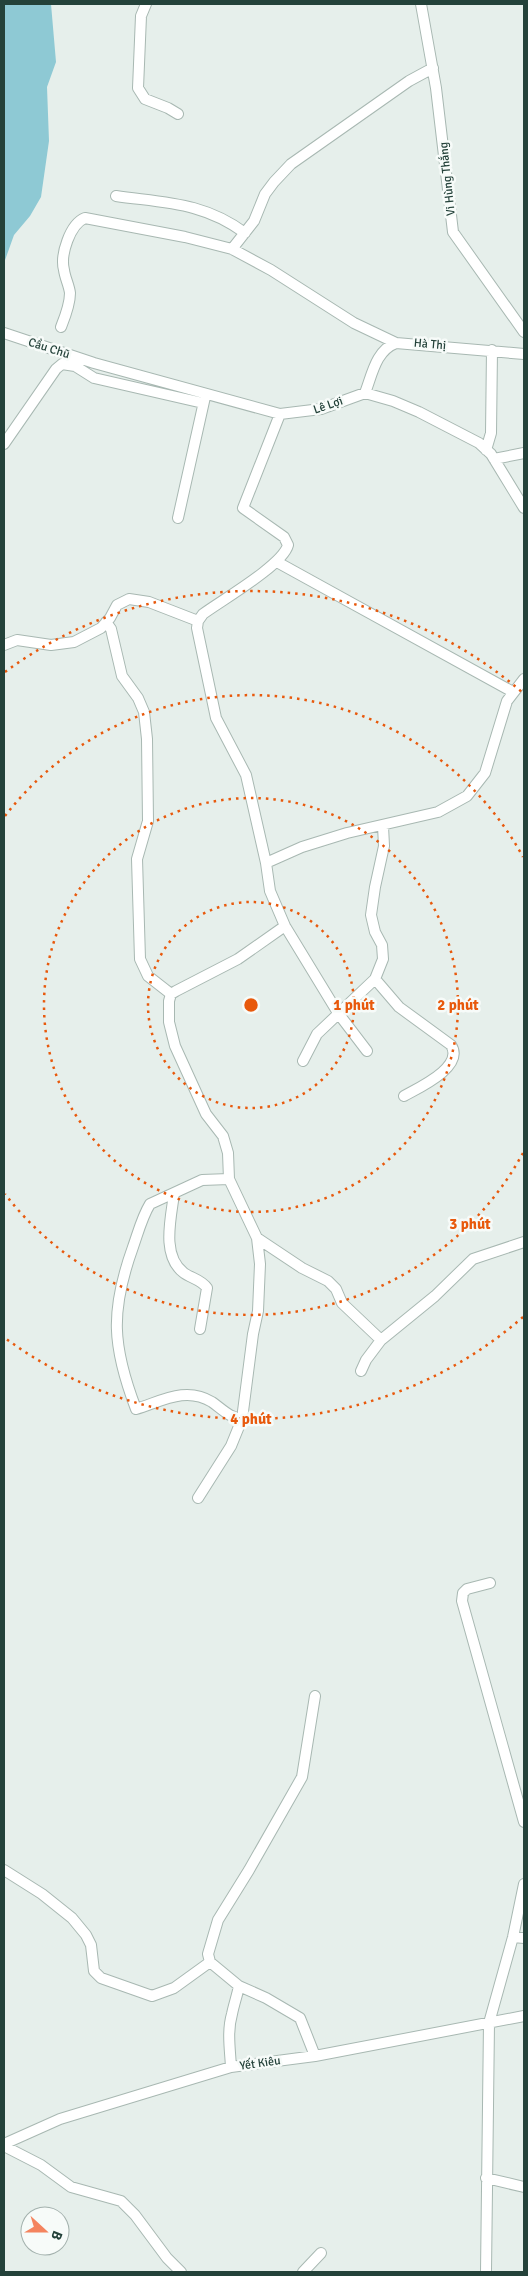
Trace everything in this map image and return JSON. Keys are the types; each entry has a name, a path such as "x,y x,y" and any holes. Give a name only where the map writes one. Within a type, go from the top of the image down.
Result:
{"street":[{"path":"146,4 141,16 138,88 144,99 178,114"},
{"name":"Vi Hùng Thắng","path":"421,4 433,68 453,232 524,332"},
{"path":"232,249 254,221 266,194 274,182 292,164 409,80 433,68"},
{"path":"116,196 181,205 208,211 227,220 245,233"},
{"path":"61,327 70,295 63,269 63,257 73,230 80,220 86,218 185,237 232,249 271,270 354,323 396,343"},
{"name":"Cầu Chũ","path":"4,333 94,362"},
{"name":"Hà Thị","path":"365,393 378,359 384,350 396,343 524,354"},
{"path":"486,450 491,433 492,350"},
{"name":"Lê Lợi","path":"94,362 205,398 280,414 321,409 365,393"},
{"path":"4,444 56,369 62,364 70,364 94,378 205,398 178,518"},
{"path":"365,393 419,412 479,443 494,459 524,508"},
{"path":"280,414 242,508 286,540 287,548 277,562 203,614 198,621 197,628 216,718 246,775 266,863 270,891 284,926 338,1013 367,1051"},
{"path":"494,459 524,453"},
{"path":"277,562 514,692"},
{"path":"4,645 17,640 51,646 65,645 101,628 117,605 129,599 149,602 198,621"},
{"path":"106,622 111,629 122,676 138,698 144,712 148,739 148,822 137,859 140,959 148,976 171,994"},
{"path":"266,863 302,847 347,833 438,812 467,796 486,773 506,704 524,679"},
{"path":"303,1061 317,1034 375,979 383,959 371,915 384,846 383,826"},
{"path":"198,1498 232,1446 242,1418 253,1334 258,1311 260,1264 257,1238 229,1179 228,1153 223,1136 206,1114 175,1046 169,1022 169,1001 171,994 238,959 284,926"},
{"path":"375,979 398,1007 451,1046 455,1051 454,1058 434,1080 404,1096"},
{"path":"229,1179 202,1180 150,1204 146,1210 126,1266 116,1305 118,1348 126,1382 136,1409 179,1394 195,1395 209,1400 233,1418 242,1418"},
{"path":"174,1194 169,1225 172,1256 176,1266 184,1273 204,1284 207,1288 200,1329"},
{"path":"257,1238 302,1268 328,1281 336,1289 342,1303 381,1340"},
{"path":"361,1371 366,1360 381,1340 435,1296 474,1259 524,1242"},
{"path":"490,1584 467,1589 462,1593 462,1601 524,1822"},
{"path":"315,1696 302,1777 250,1870 218,1920 208,1954 210,1962 239,1986 266,1998 300,2018 315,2056"},
{"path":"4,1870 42,1894 72,1918 91,1945 94,1970 101,1978 152,1996 174,1988 210,1962"},
{"path":"486,2272 489,2023 513,1937 524,1884"},
{"path":"513,1937 524,1938"},
{"path":"231,2066 229,2035 239,1986"},
{"name":"Yết Kiêu","path":"4,2145 60,2119 231,2066 315,2056 524,2016"},
{"path":"4,2145 41,2165 71,2187 121,2201 135,2215 167,2258 181,2272"},
{"path":"486,2178 524,2187"},
{"path":"303,2272 321,2253"}],"water":[{"path":"4,4 51,4 56,62 47,87 49,141 41,197 30,216 14,235 4,263"}]}
